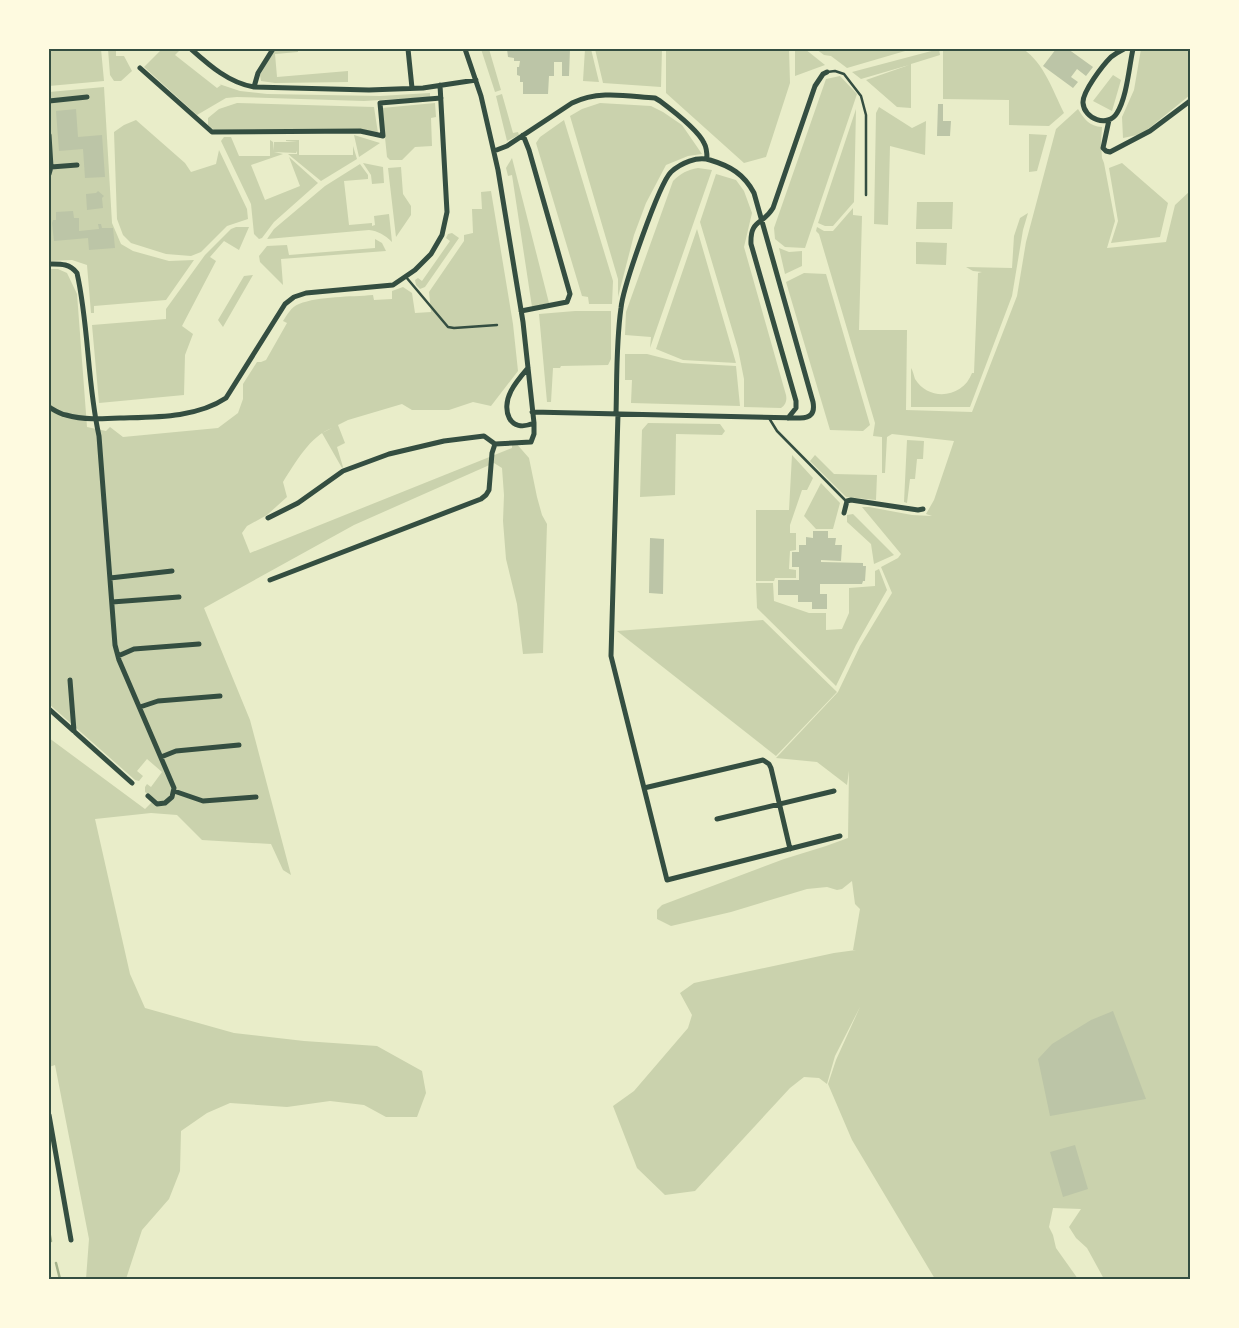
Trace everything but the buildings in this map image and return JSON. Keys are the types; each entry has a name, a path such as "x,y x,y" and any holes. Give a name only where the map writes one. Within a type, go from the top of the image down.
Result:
{"street":[{"path":"191,49 224,76 244,85 254,87 370,90 412,88 476,80"},
{"path":"254,87 258,73 273,49"},
{"path":"408,49 412,88"},
{"path":"268,518 298,502 343,471 389,454 444,441 484,436 495,444 531,442 534,434 534,423 521,311 494,151 476,80 465,49"},
{"path":"1124,49 1112,57 1084,93 1083,106 1089,115 1102,121 1109,120 1118,112 1133,49"},
{"path":"140,68 212,132 360,131 383,136 380,103 441,98"},
{"path":"788,418 796,408 796,401 751,244 751,232 756,224 767,216 773,208 815,86 823,74 827,72"},
{"path":"49,407 66,416 95,419 166,416 198,411 215,405 226,398 285,304 294,297 322,292 392,286 406,277 431,254 442,235 446,223 440,85"},
{"path":"494,151 507,146 583,98 605,94 655,98 703,141 707,159"},
{"path":"49,101 87,98"},
{"path":"1109,120 1103,148 1110,152 1150,132 1190,101"},
{"path":"49,135 51,167 49,174"},
{"path":"521,311 567,302 570,294 529,150 523,135"},
{"path":"532,412 617,414 769,418 808,418 811,416 814,407 762,219 754,192 748,182 730,167 707,159 696,160 679,166 671,172 663,185 633,266 621,307 617,414 611,656 667,880 840,836"},
{"path":"51,167 77,165"},
{"path":"49,264 63,264 73,268 76,272 84,315 95,419 99,436 115,645 118,656 174,785 171,799 165,803 157,804 148,796"},
{"path":"528,367 511,391 507,403 511,421 516,426 526,426 534,423"},
{"path":"270,580 481,499 489,490 492,452 495,444"},
{"path":"844,513 846,501 851,500 918,510 924,509"},
{"path":"110,578 172,571"},
{"path":"112,602 179,597"},
{"path":"118,656 134,649 199,644"},
{"path":"70,680 74,731"},
{"path":"140,707 156,701 220,696"},
{"path":"49,709 132,783"},
{"path":"161,757 177,750 239,745"},
{"path":"644,788 763,760 771,768 790,849"},
{"path":"174,791 204,801 256,797"},
{"path":"716,819 834,791"},
{"path":"49,1115 71,1240"}],"lane":[{"path":"827,72 835,71 844,74 861,96 866,115 866,195"},
{"path":"406,277 448,327 496,325"},
{"path":"769,418 777,431 846,501"}],"green space":[{"path":"49,49 101,49 104,81 49,86"},
{"path":"108,49 116,49 116,56 124,56 132,71 121,81 114,81 110,75"},
{"path":"162,49 177,49 179,51 175,55 217,88 221,85 219,84 240,91 267,94 380,96 430,93 430,97 364,101 237,97 226,98 197,115 144,67"},
{"path":"265,49 298,49 298,52 275,54 277,77 348,71 348,82 275,83 261,81 260,75 274,51"},
{"path":"481,49 489,49 501,90 495,92"},
{"path":"585,49 591,49 599,82 583,81"},
{"path":"595,49 662,49 661,87 603,83"},
{"path":"666,49 789,49 790,83 766,157 744,163 666,93"},
{"path":"795,49 805,49 825,65 795,76"},
{"path":"816,49 912,49 847,68 831,56 824,55"},
{"path":"939,49 940,55 911,64 911,108 897,107 866,80 909,65 861,79 852,72"},
{"path":"943,49 1023,49 1037,62 1052,87 1064,113 1049,126 1009,125 1009,100 943,99"},
{"path":"1141,49 1190,49 1190,95 1142,134 1123,138 1122,117 1134,90"},
{"path":"1113,75 1121,80 1112,111 1093,101"},
{"path":"840,76 857,94 805,248 785,247 775,239 774,228 826,79"},
{"path":"104,87 112,223 121,244 133,251 169,261 194,260 166,300 94,306 94,313 91,313 87,265 72,260 49,261 49,92"},
{"path":"502,94 513,133 518,132 519,135 507,141 496,96"},
{"path":"237,103 374,107 378,133 214,130 208,125 208,118 219,109"},
{"path":"435,103 436,117 431,118 432,146 415,147 402,160 390,160 387,157 382,108"},
{"path":"600,103 651,106 663,112 682,125 702,154 688,156 666,165 646,203 634,235 618,297 618,279 570,116 582,109"},
{"path":"879,107 912,128 926,121 925,155 890,146 888,225 874,224 876,113"},
{"path":"856,109 854,202 833,226 825,226 818,223"},
{"path":"1078,109 1088,122 1102,127 1102,158 1115,221 1107,248 1166,242 1175,205 1190,191 1190,1279 1104,1279 1087,1248 1076,1238 1069,1227 1081,1209 1053,1208 1049,1227 1056,1248 1078,1279 935,1279 852,1140 828,1084 836,1060 860,1007 835,1056 827,1084 819,1078 804,1077 790,1088 695,1191 665,1195 637,1168 613,1106 634,1091 688,1028 692,1015 680,993 694,983 856,950 853,950 860,909 855,904 852,881 842,889 837,890 827,887 807,889 731,912 671,926 657,919 657,910 662,905 784,859 848,838 849,771 847,785 817,762 776,758 838,692 860,646 892,593 881,567 898,558 901,554 862,507 912,515 932,516 926,514 934,500 954,441 892,434 887,437 885,473 882,473 882,437 873,436 875,423 819,234 816,231 817,227 824,231 833,231 853,208 853,215 862,216 859,330 907,330 906,410 972,412 1017,296 1026,242 1056,129"},
{"path":"136,120 185,163 191,172 216,164 219,150 247,209 248,219 227,226 201,252 191,256 166,254 131,243 123,235 117,219 114,132"},
{"path":"564,120 613,281 612,304 589,304 588,297 582,296 536,143 540,137"},
{"path":"1029,134 1047,135 1037,171 1029,172"},
{"path":"354,135 380,143 359,157"},
{"path":"224,137 231,137 239,156 270,156 270,140 273,142 273,151 274,142 297,142 286,140 299,140 299,155 353,155 353,146 357,159 321,181 288,154 297,154 297,151 296,153 274,152 283,154 251,165 265,200 300,186 289,157 318,183 274,222 262,238 259,239 254,234 251,204 221,141"},
{"path":"512,158 549,303 532,307 512,175 508,176 506,168"},
{"path":"363,163 383,167 384,183 372,184 371,175"},
{"path":"1122,163 1168,203 1160,237 1111,243 1118,221 1109,168"},
{"path":"360,164 368,175 368,179 344,181 349,225 372,223 372,226 375,225 374,216 389,214 392,242 387,237 369,230 267,239 274,229 325,186"},
{"path":"401,167 403,194 411,206 411,215 396,237 388,168"},
{"path":"698,168 712,170 650,348 651,337 625,335 626,312 673,181 684,172"},
{"path":"716,174 736,180 744,191 752,213 744,247 786,395 786,402 781,408 744,407 744,379 738,349 700,222"},
{"path":"491,191 513,324 518,371 491,406 473,402 449,410 412,410 402,404 348,420 338,425 345,443 337,447 342,468 322,433 304,451 283,482 287,497 267,515 247,526 242,533 250,553 512,448 512,444 515,442 529,458 537,497 542,515 547,524 543,653 523,654 517,604 506,559 502,468 494,463 354,525 204,608 250,720 291,875 283,870 271,844 202,840 177,815 151,813 95,819 130,974 145,1008 234,1033 304,1041 377,1046 422,1071 426,1093 417,1117 386,1117 364,1105 330,1101 287,1107 230,1103 207,1113 181,1131 180,1171 169,1199 142,1230 126,1279 86,1279 89,1239 55,1065 49,1067 49,738 145,809 154,800 145,792 145,787 147,784 151,787 162,772 147,759 137,771 143,776 139,781 135,780 49,704 49,269 58,269 67,273 77,294 87,427 106,431 110,427 123,437 218,428 238,413 243,399 243,384 257,362 266,360 287,323 283,321 296,305 307,301 335,297 373,295 374,300 392,299 392,291 403,287 412,293 415,313 431,312 429,292 464,241 464,235 473,233 472,209 482,209 481,192"},
{"path":"917,202 953,202 952,229 916,229"},
{"path":"1028,213 1023,230 1012,296 970,407 911,407 911,368 915,379 921,386 937,394 954,392 961,388 968,381 972,373 974,373 978,273 982,272 973,271 966,267 1012,268 1014,236 1020,218"},
{"path":"249,227 239,250 224,241 210,257 216,261 182,326 193,334 185,355 184,395 99,403 92,325 166,319 166,309 205,255 231,229"},
{"path":"697,229 736,363 683,360 656,349"},
{"path":"452,233 459,238 425,287 420,289 416,285 415,280 418,278 422,281 450,241 446,238 448,234"},
{"path":"375,239 382,243 386,251 281,259 283,285 260,262 259,256 267,246 287,245 289,255 375,248"},
{"path":"916,242 947,243 946,265 916,264"},
{"path":"779,248 789,252 802,251 802,266 785,274"},
{"path":"804,273 826,274 870,425 863,431 830,430 786,282"},
{"path":"253,275 223,327 218,320 244,276"},
{"path":"611,311 611,359 608,365 561,366 560,368 553,368 551,402 547,402 539,314"},
{"path":"625,354 647,354 682,363 736,366 740,406 631,403 632,380 625,380"},
{"path":"648,423 720,424 725,431 722,435 676,434 675,495 640,497 642,430"},
{"path":"907,440 924,441 923,459 917,459 915,479 910,479 907,503 904,502"},
{"path":"792,455 813,478 807,490 802,490 790,525 790,533 796,533 796,550 790,551 789,569 796,570 796,578 775,578 774,581 756,581 756,510 789,510"},
{"path":"815,455 834,474 877,475 876,500 846,497 810,461"},
{"path":"821,483 840,503 833,529 816,529 804,516"},
{"path":"853,514 894,555 874,564 871,544 847,522 847,515"},
{"path":"879,569 887,590 856,645 836,686 757,608 756,583 773,583 774,601 809,613 826,613 826,630 842,629 849,613 849,588 875,586 875,571"},
{"path":"763,620 837,692 776,756 617,631"}],"waterway":[{"path":"49,1231 51,1241"},
{"path":"56,1263 60,1279"}]}
